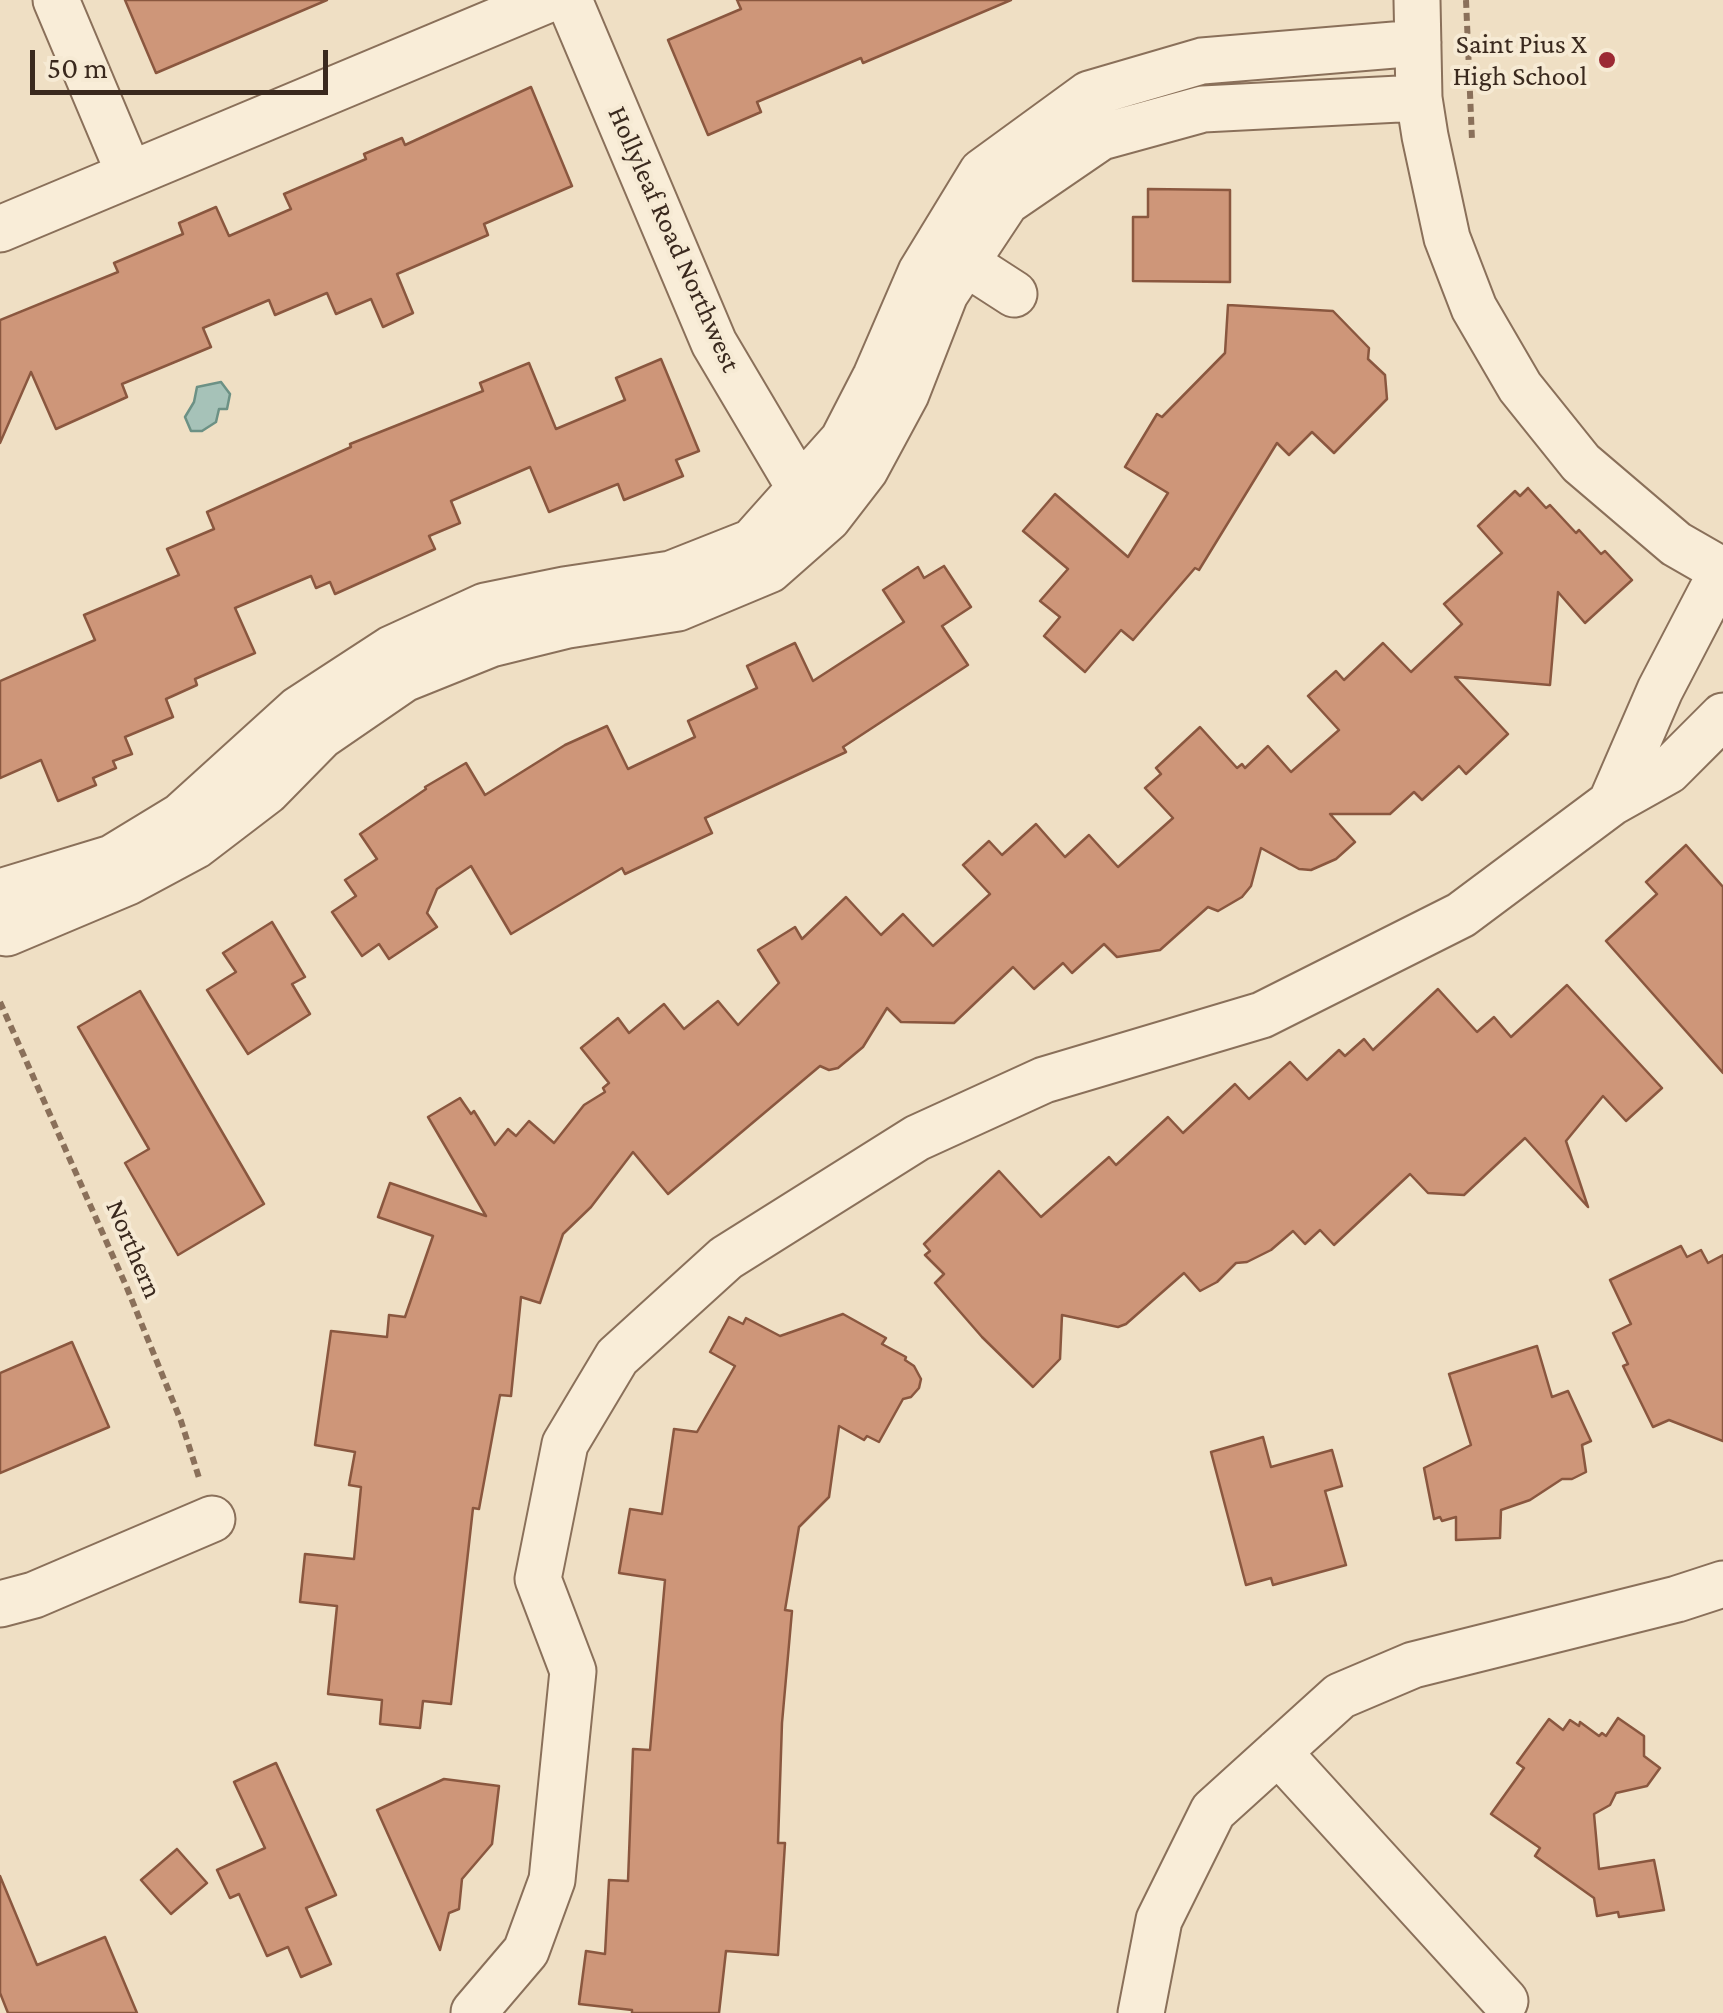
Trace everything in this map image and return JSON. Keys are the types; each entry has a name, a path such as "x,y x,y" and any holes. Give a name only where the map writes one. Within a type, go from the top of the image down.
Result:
{"street":[{"path":"56,0 129,172"},
{"path":"0,229 547,0"},
{"name":"Hollyleaf Road Northwest","path":"569,0 714,343 814,504"},
{"path":"0,932 7,933 128,882 195,846 267,791 321,736 404,678 491,644 568,626 678,608 768,570 814,504 921,272 982,172 1089,94 1202,62 1417,22 1419,98 1447,238 1474,308 1520,388 1581,463 1676,544 1722,571 1660,690 1610,803"},
{"path":"0,892 112,858 181,816 299,708 391,649 484,606 687,568 752,542 865,470 906,394 945,294 1006,202 1100,137 1203,109 1419,98"},
{"path":"966,263 1014,294"},
{"path":"474,2012 526,1951 552,1880 572,1671 538,1578 565,1444 617,1357 726,1258 917,1138 1044,1080 1262,1014 1461,916 1610,803 1668,770 1723,716"},
{"path":"0,1604 34,1595 212,1519"},
{"path":"1140,2013 1159,1920 1213,1811 1340,1696 1413,1665 1723,1584"},
{"path":"1278,1752 1504,2000"}],"path":[{"path":"1466,0 1476,158"},
{"name":"Northern","path":"0,1002 127,1288 180,1421 212,1519"}],"water":[{"path":"221,382 230,394 227,409 219,409 216,422 202,431 191,431 185,417 197,387"}],"building":[{"path":"125,0 327,0 156,73"},
{"path":"737,0 1011,0 863,63 861,58 757,102 761,112 708,135 668,40 741,9"},
{"path":"531,87 572,186 484,224 488,235 397,274 413,313 383,327 371,299 336,314 327,293 275,315 269,300 203,328 211,347 122,384 127,397 56,429 31,372 0,443 0,320 118,272 114,263 183,234 179,223 216,207 229,236 291,209 284,194 366,159 364,154 402,138 405,145"},
{"path":"1148,189 1230,190 1230,282 1133,281 1133,217 1148,217"},
{"path":"1228,305 1333,311 1369,348 1368,359 1385,375 1387,399 1334,453 1312,432 1289,455 1277,443 1199,570 1195,568 1133,640 1121,630 1085,672 1044,636 1060,617 1040,601 1068,569 1023,531 1055,494 1128,557 1168,493 1125,467 1157,414 1162,417 1225,353"},
{"path":"661,359 699,451 676,460 683,476 624,500 618,484 549,512 530,467 451,501 460,523 429,536 435,549 335,594 330,582 316,588 311,576 235,608 255,653 195,679 197,685 166,699 173,717 125,737 132,754 113,761 116,768 93,778 96,785 58,801 41,760 0,778 0,681 95,640 84,615 179,575 167,549 214,529 207,512 351,447 350,444 483,391 480,383 529,363 556,429 625,400 616,378"},
{"path":"1528,488 1576,533 1579,530 1601,554 1605,551 1632,580 1585,623 1558,592 1550,685 1455,677 1508,734 1466,774 1459,766 1422,800 1414,792 1390,814 1330,814 1355,842 1336,859 1311,870 1299,869 1261,848 1251,886 1242,897 1218,911 1208,907 1160,950 1117,957 1104,944 1072,973 1063,963 1034,989 1013,967 954,1023 901,1022 887,1008 863,1047 838,1068 820,1066 668,1194 633,1152 591,1207 563,1234 540,1303 521,1297 511,1396 500,1395 479,1509 473,1508 451,1704 423,1701 420,1728 380,1724 382,1700 328,1694 337,1606 300,1602 305,1554 354,1559 361,1487 349,1485 355,1452 315,1445 331,1331 387,1337 389,1315 405,1317 433,1236 378,1217 390,1183 486,1216 428,1117 460,1098 471,1114 474,1111 495,1145 508,1129 516,1136 529,1121 554,1143 584,1105 605,1092 603,1088 609,1083 581,1048 618,1018 629,1033 664,1004 684,1029 718,1001 738,1025 779,983 758,950 795,927 802,939 846,897 881,935 903,914 933,946 990,894 963,865 989,841 1002,855 1036,824 1065,857 1089,835 1118,867 1173,818 1145,788 1161,774 1156,768 1200,727 1237,768 1242,764 1245,768 1268,746 1291,772 1339,730 1308,696 1336,671 1344,680 1383,643 1411,672 1462,624 1444,604 1502,553 1478,526 1515,491 1520,496"},
{"path":"944,566 971,607 942,626 968,665 843,747 846,752 705,818 712,833 625,874 622,868 511,934 471,866 437,889 427,913 437,927 389,959 379,944 362,956 332,912 356,896 345,880 377,859 360,834 466,763 485,795 565,745 607,726 628,769 695,737 688,721 757,688 747,666 795,643 813,681 904,622 883,590 918,567 924,578"},
{"path":"1686,845 1723,887 1723,1073 1606,941 1657,894 1646,882"},
{"path":"272,922 305,977 292,984 310,1014 248,1054 207,990 236,972 223,953"},
{"path":"1567,985 1662,1088 1626,1121 1603,1096 1566,1141 1588,1207 1525,1138 1464,1195 1428,1193 1410,1174 1334,1245 1320,1230 1305,1244 1293,1231 1271,1250 1236,1263 1217,1282 1200,1291 1184,1273 1118,1327 1062,1315 1060,1359 1033,1387 935,1283 944,1274 925,1255 930,1251 924,1244 999,1171 1041,1217 1109,1157 1116,1165 1168,1117 1183,1133 1235,1084 1249,1099 1290,1062 1307,1080 1339,1050 1345,1056 1364,1039 1373,1050 1438,989 1477,1032 1494,1017 1511,1037"},
{"path":"140,991 264,1204 178,1255 125,1163 149,1149 78,1027"},
{"path":"1681,1246 1687,1257 1701,1250 1708,1263 1723,1255 1723,1441 1669,1420 1653,1427 1623,1366 1628,1364 1613,1333 1631,1324 1610,1280"},
{"path":"843,1314 886,1338 882,1344 906,1357 921,1379 911,1397 903,1399 879,1442 867,1436 864,1440 839,1426 829,1497 799,1527 785,1610 792,1611 782,1723 778,1843 785,1843 778,1955 726,1951 719,2013 632,2013 579,2004 586,1951 605,1954 609,1880 628,1881 633,1749 650,1750 665,1580 619,1573 630,1509 662,1514 674,1429 697,1432 735,1366 710,1352 729,1317 743,1324 746,1318 780,1336"},
{"path":"72,1342 109,1427 0,1473 0,1373"},
{"path":"1537,1346 1552,1397 1568,1391 1591,1441 1582,1445 1586,1472 1562,1479 1530,1500 1501,1510 1500,1538 1456,1540 1456,1517 1434,1519 1424,1468 1471,1445 1449,1374"},
{"path":"1263,1437 1271,1467 1332,1450 1342,1486 1325,1491 1346,1565 1273,1585 1271,1578 1246,1585 1211,1452"},
{"path":"1618,1718 1644,1736 1644,1756 1660,1768 1647,1786 1616,1793 1610,1805 1594,1814 1599,1869 1654,1860 1664,1910 1597,1916 1594,1898 1535,1856 1540,1848 1491,1814 1524,1768 1517,1763 1549,1719 1563,1730 1570,1720 1606,1736"},
{"path":"276,1763 336,1895 306,1908 331,1964 301,1977 288,1947 267,1956 239,1894 230,1898 217,1870 265,1848 234,1782"},
{"path":"444,1779 499,1786 492,1844 462,1879 459,1909 449,1913 440,1950 377,1810"},
{"path":"177,1849 207,1883 171,1914 141,1880"},
{"path":"0,1876 37,1965 105,1937 137,2013 8,2013 0,1993"}],"place":[{"name":"Saint Pius X High School","path":"1607,60"}]}
